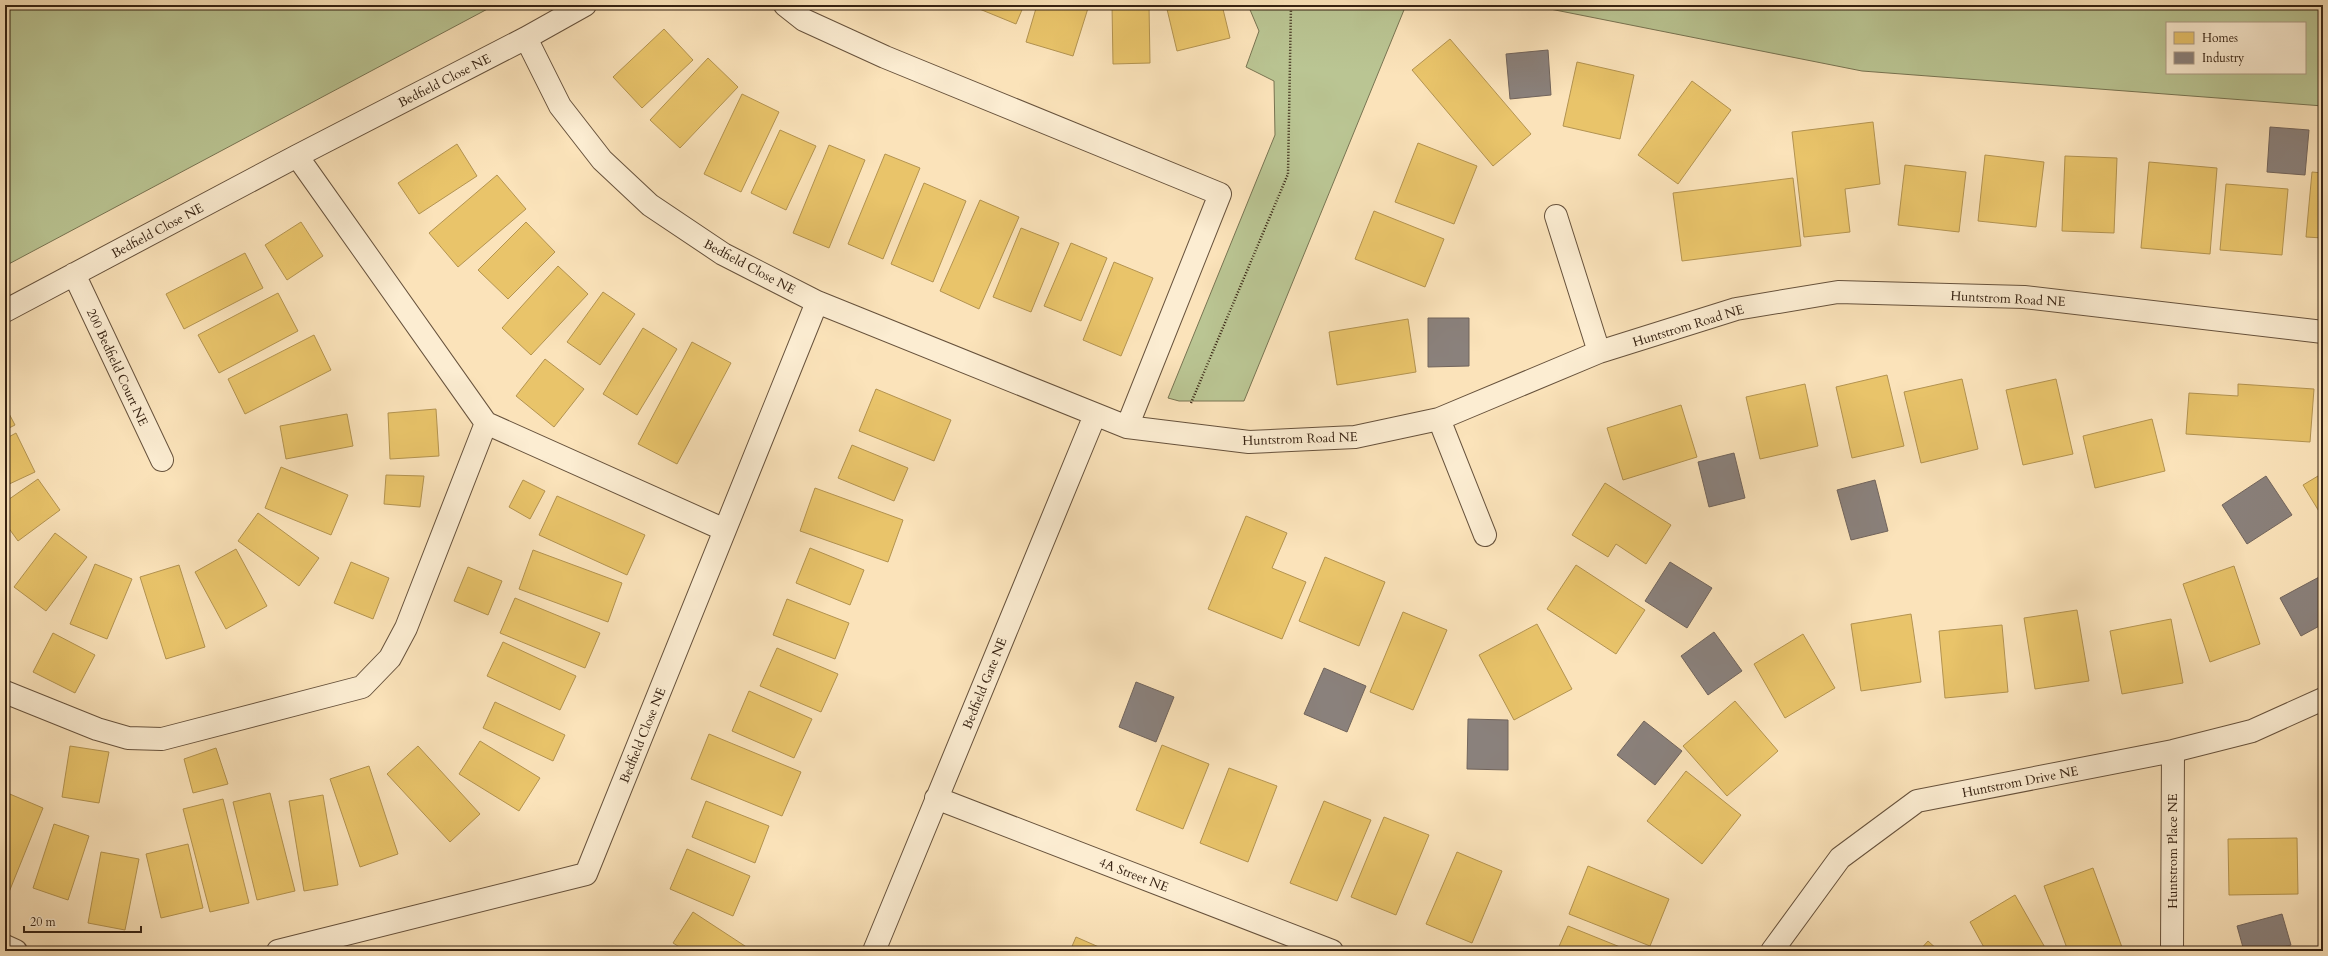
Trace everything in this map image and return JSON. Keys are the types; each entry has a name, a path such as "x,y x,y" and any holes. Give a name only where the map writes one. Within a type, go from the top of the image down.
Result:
{"street":[{"path":"526,38 585,5"},
{"path":"785,5 804,20 885,57 1220,194 1127,427"},
{"name":"Bedfield Close NE","path":"5,311 297,156 526,38 560,106 602,160 650,205 723,254 817,302 1094,415"},
{"path":"297,156 486,423 725,530"},
{"path":"1556,216 1599,352"},
{"name":"200 Bedfield Court NE","path":"74,274 162,460"},
{"name":"Huntstrom Road NE","path":"1094,415 1127,427 1166,434 1249,442 1355,437 1439,419 1599,352 1736,309 1838,292 2024,297 2323,332"},
{"name":"Bedfield Close NE","path":"278,951 586,874 817,302"},
{"name":"Bedfield Gate NE","path":"874,951 1094,415"},
{"path":"1439,419 1485,535"},
{"path":"5,692 97,729 128,738 162,739 362,687 390,658 406,628 486,423"},
{"name":"Huntstrom Drive NE","path":"1772,951 1840,858 1917,801 2173,751 2252,731 2323,700"},
{"name":"Huntstrom Place NE","path":"2172,951 2173,751"},
{"name":"4A Street NE","path":"936,798 1332,951"},
{"path":"5,946 16,951"}],"path":[{"path":"1166,434 1194,399 1288,174 1291,5"}],"green space":[{"path":"9,5 495,5 5,266 5,7"},
{"path":"1248,5 1406,5 1244,401 1179,401 1168,398 1275,135 1274,81 1246,67 1259,31"},
{"path":"1530,5 2323,5 2323,106 1862,71"}],"building: Homes":[{"path":"979,5 1024,5 1016,24 977,8"},
{"path":"1037,5 1089,5 1073,56 1026,42"},
{"path":"1112,5 1149,5 1150,63 1113,64"},
{"path":"1166,5 1222,5 1230,38 1177,51"},
{"path":"664,29 693,60 642,108 613,77"},
{"path":"1450,39 1531,134 1493,166 1412,70"},
{"path":"708,58 738,87 680,148 650,120"},
{"path":"1577,62 1634,75 1620,139 1563,126"},
{"path":"1692,81 1731,110 1678,184 1638,155"},
{"path":"742,94 779,112 741,192 704,174"},
{"path":"1873,122 1880,184 1845,189 1850,232 1804,237 1792,132"},
{"path":"780,130 816,146 786,210 751,193"},
{"path":"1418,143 1477,166 1454,224 1395,202"},
{"path":"457,144 477,176 419,214 398,183"},
{"path":"829,145 865,160 829,248 793,233"},
{"path":"885,154 920,168 883,259 848,244"},
{"path":"1985,155 2044,162 2036,227 1978,221"},
{"path":"2065,156 2117,158 2114,233 2062,231"},
{"path":"2149,162 2217,168 2210,254 2141,248"},
{"path":"1905,165 1966,172 1959,232 1898,225"},
{"path":"2312,172 2323,173 2323,238 2306,237"},
{"path":"497,175 526,209 458,267 429,233"},
{"path":"1793,178 1801,246 1682,261 1673,193"},
{"path":"924,183 966,201 933,282 891,264"},
{"path":"2226,184 2288,189 2282,255 2220,250"},
{"path":"980,200 1019,217 979,309 940,291"},
{"path":"1374,211 1444,239 1425,287 1355,259"},
{"path":"301,222 323,256 287,280 265,245"},
{"path":"526,222 555,252 508,299 478,270"},
{"path":"1021,228 1059,243 1031,312 993,297"},
{"path":"1071,243 1107,258 1081,321 1044,306"},
{"path":"245,253 263,288 184,329 166,294"},
{"path":"1114,262 1153,278 1121,356 1083,340"},
{"path":"558,266 588,294 531,355 502,328"},
{"path":"603,292 635,314 600,365 567,342"},
{"path":"278,293 298,331 219,373 198,335"},
{"path":"1408,319 1416,372 1337,385 1329,332"},
{"path":"643,328 677,349 637,415 603,394"},
{"path":"314,335 331,370 245,414 228,379"},
{"path":"692,342 731,363 677,464 638,444"},
{"path":"545,359 584,389 554,427 516,396"},
{"path":"1887,375 1904,446 1852,458 1836,387"},
{"path":"1962,379 1978,449 1921,463 1904,392"},
{"path":"2056,379 2073,454 2023,465 2006,390"},
{"path":"1805,384 1818,446 1760,459 1746,397"},
{"path":"2238,384 2314,389 2310,442 2186,434 2189,393 2238,396"},
{"path":"876,389 951,420 934,461 859,431"},
{"path":"1681,405 1697,457 1623,480 1607,428"},
{"path":"5,406 15,425 5,430"},
{"path":"436,409 439,456 390,459 388,413"},
{"path":"347,414 353,446 286,459 280,426"},
{"path":"2152,419 2165,471 2095,488 2083,436"},
{"path":"16,433 35,472 5,486 5,439"},
{"path":"852,445 908,468 894,501 838,478"},
{"path":"281,467 348,495 331,535 265,508"},
{"path":"2323,473 2323,518 2303,485"},
{"path":"386,475 424,476 420,507 384,504"},
{"path":"38,479 60,510 18,541 5,523 5,502"},
{"path":"523,480 545,491 530,519 509,507"},
{"path":"1605,483 1671,525 1646,564 1616,544 1608,557 1572,535"},
{"path":"815,488 903,520 888,562 800,531"},
{"path":"557,496 645,535 627,575 539,535"},
{"path":"258,513 319,558 299,586 238,541"},
{"path":"1246,516 1287,533 1272,568 1306,582 1282,639 1208,609"},
{"path":"55,533 87,557 46,611 14,587"},
{"path":"810,548 864,570 850,605 796,583"},
{"path":"236,549 267,606 226,629 195,572"},
{"path":"533,550 622,583 608,622 519,589"},
{"path":"1325,557 1385,582 1359,646 1299,621"},
{"path":"351,562 389,578 373,619 334,603"},
{"path":"95,564 132,579 107,639 70,624"},
{"path":"179,565 205,647 166,659 140,577"},
{"path":"1576,565 1645,610 1616,654 1547,609"},
{"path":"2234,566 2260,644 2210,662 2183,584"},
{"path":"468,567 502,581 488,615 454,601"},
{"path":"515,598 600,633 585,668 500,633"},
{"path":"787,599 849,623 835,659 773,635"},
{"path":"2077,610 2089,681 2035,689 2024,618"},
{"path":"1403,612 1447,630 1413,710 1370,692"},
{"path":"1911,614 1921,682 1861,691 1851,624"},
{"path":"2171,619 2183,683 2122,694 2110,631"},
{"path":"1537,624 1572,689 1514,720 1479,655"},
{"path":"2002,625 2008,692 1945,698 1939,631"},
{"path":"53,633 95,655 75,693 33,672"},
{"path":"1803,634 1835,688 1785,718 1754,664"},
{"path":"503,642 576,676 560,710 487,676"},
{"path":"777,648 838,674 821,712 760,686"},
{"path":"749,691 812,719 794,758 732,731"},
{"path":"1735,701 1778,751 1727,796 1683,746"},
{"path":"495,702 565,735 553,761 483,728"},
{"path":"709,734 801,772 782,816 691,779"},
{"path":"480,741 540,778 519,811 459,774"},
{"path":"1162,745 1209,764 1183,829 1136,810"},
{"path":"70,746 109,752 99,803 62,797"},
{"path":"418,746 480,814 450,842 387,774"},
{"path":"216,748 228,784 193,793 184,759"},
{"path":"369,766 398,854 360,867 330,779"},
{"path":"1229,768 1277,786 1248,862 1200,843"},
{"path":"1686,771 1741,815 1702,864 1647,821"},
{"path":"5,792 43,808 5,902"},
{"path":"270,793 295,891 257,900 233,802"},
{"path":"323,795 338,885 304,891 289,801"},
{"path":"223,799 249,903 210,912 183,809"},
{"path":"706,801 769,826 755,863 692,837"},
{"path":"1324,801 1371,820 1337,901 1290,883"},
{"path":"1384,817 1429,835 1396,915 1351,897"},
{"path":"2319,821 2323,821 2323,888"},
{"path":"54,824 89,836 68,900 33,888"},
{"path":"2297,838 2298,894 2229,895 2228,839"},
{"path":"188,844 203,908 161,918 146,854"},
{"path":"687,849 750,876 733,916 670,889"},
{"path":"101,852 139,859 125,930 88,923"},
{"path":"1457,852 1502,871 1472,943 1426,924"},
{"path":"1588,866 1669,899 1650,946 1569,914"},
{"path":"2093,868 2123,950 2122,951 2068,951 2044,886"},
{"path":"2015,895 2047,951 1986,951 1970,922"},
{"path":"693,912 748,948 746,951 686,951 673,943"},
{"path":"1568,926 1630,951 1557,951"},
{"path":"1076,937 1108,951 1070,951"},
{"path":"1928,941 1939,951 1919,951"}],"building: Industry":[{"path":"1548,50 1551,95 1510,99 1506,54"},
{"path":"2270,127 2309,130 2305,175 2267,172"},
{"path":"1428,318 1469,318 1469,366 1428,367"},
{"path":"1734,453 1745,498 1709,507 1698,462"},
{"path":"2266,476 2292,515 2247,544 2222,505"},
{"path":"1875,480 1888,531 1851,540 1837,490"},
{"path":"1670,562 1712,588 1687,628 1645,601"},
{"path":"2321,576 2323,580 2323,624 2301,636 2280,598"},
{"path":"1714,632 1742,671 1708,695 1681,656"},
{"path":"1324,668 1366,686 1347,732 1304,714"},
{"path":"1136,682 1174,697 1156,742 1119,727"},
{"path":"1468,719 1508,720 1508,770 1467,769"},
{"path":"1644,721 1682,751 1655,785 1617,755"},
{"path":"2282,914 2291,945 2268,951 2244,951 2237,926"}]}
